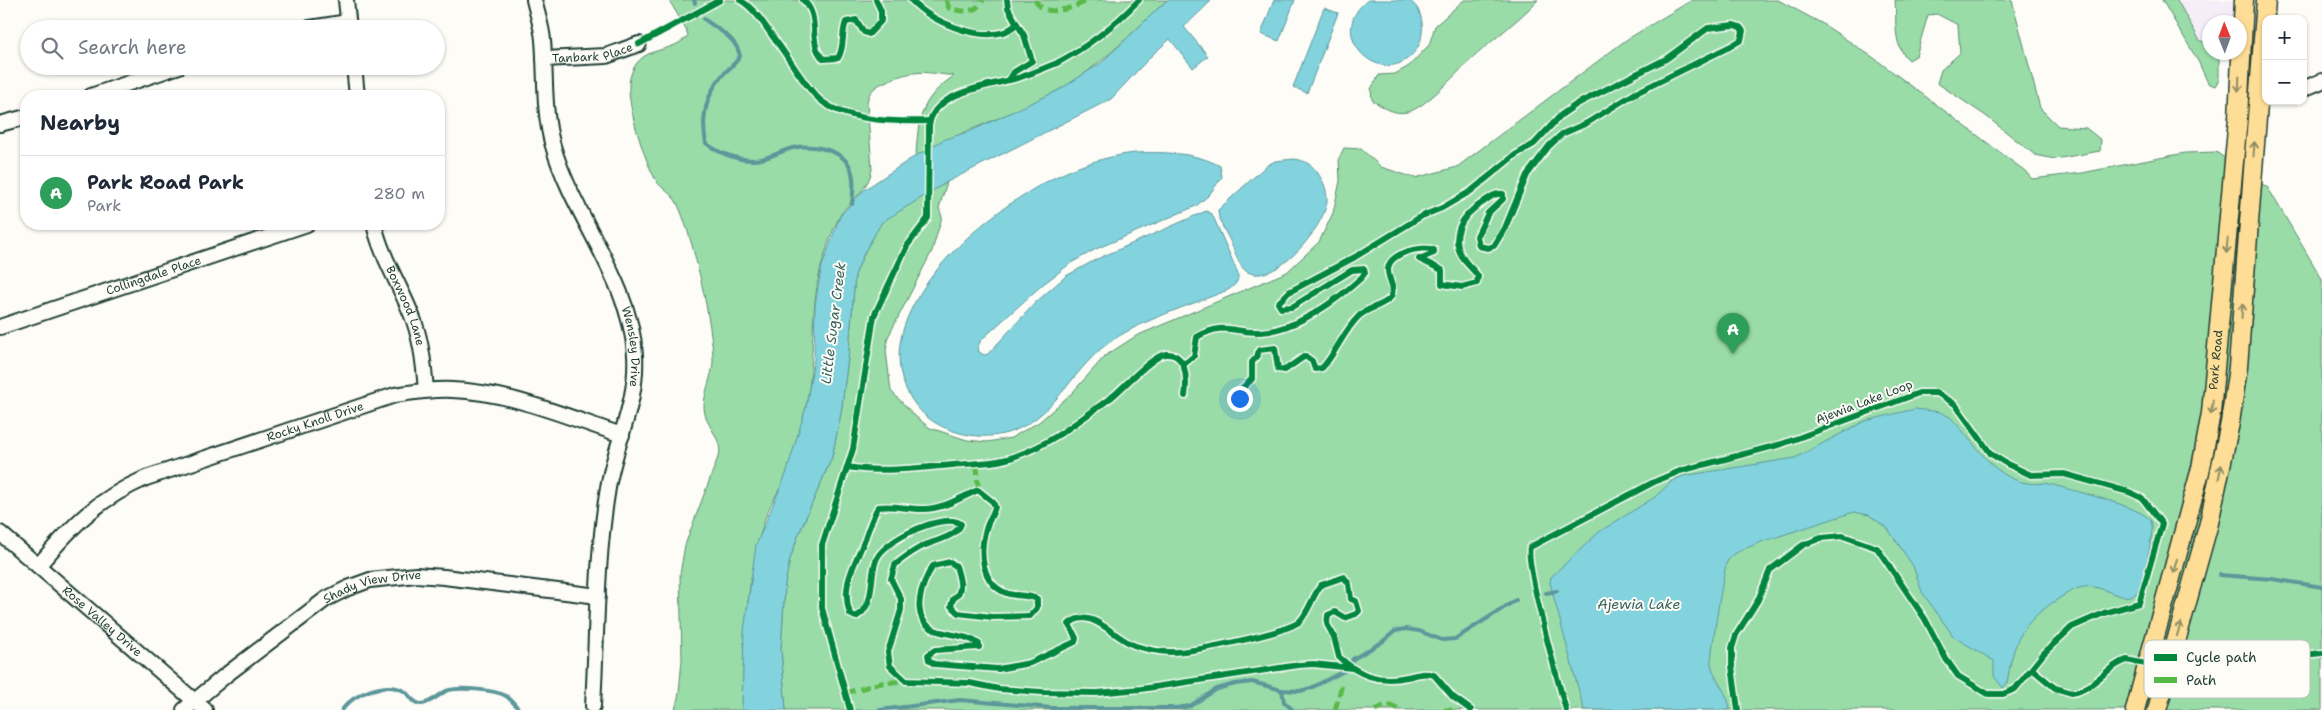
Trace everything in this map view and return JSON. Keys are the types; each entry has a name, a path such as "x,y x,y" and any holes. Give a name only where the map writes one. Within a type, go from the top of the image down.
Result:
{"main road":[{"name":"Park Road","path":"2155,640 2201,468 2212,413 2238,118 2244,0"},
{"name":"Park Road","path":"2264,60 2266,0"},
{"name":"Park Road","path":"2177,640 2210,522 2230,424 2238,366 2263,105"},
{"name":"Park Road","path":"2136,710 2144,680"}],"street":[{"path":"346,0 348,20"},
{"name":"Wensley Drive","path":"534,0 541,26 548,118 553,145 561,170 618,288 632,331 635,380 632,403 608,486 603,520 594,706"},
{"name":"Tanbark Place","path":"544,59 606,56 620,53 640,44"},
{"path":"109,90 153,75"},
{"path":"355,75 356,90"},
{"path":"2307,87 2322,81"},
{"path":"2238,118 2262,105"},
{"path":"0,124 20,119"},
{"name":"Collingdale Place","path":"0,327 289,230"},
{"name":"Boxwood Lane","path":"376,230 385,260 414,321 422,354 426,390"},
{"name":"Rocky Knoll Drive","path":"38,566 90,509 123,488 146,478 381,399 426,390 480,392 509,398 622,435"},
{"name":"Rose Valley Drive","path":"0,533 194,707"},
{"name":"Shady View Drive","path":"194,707 326,599 370,580 416,575 598,596"}],"shaded area":[{"path":"2165,0 2237,0 2236,15 2202,15 2202,48"}],"green space":[{"path":"669,0 1167,0 1116,48 1074,81 1042,99 951,138 916,156 918,131 923,110 934,92 954,76 913,73 887,81 869,94 867,102 872,169 864,188 841,214 821,267 815,301 809,389 798,441 786,475 765,519 753,566 747,614 742,710 675,710 679,693 682,659 680,574 685,545 720,452 718,440 706,419 704,407 713,363 710,327 695,256 689,234 676,201 657,182 647,161 637,131 630,100 630,78 634,67 640,59 655,51 672,46 688,36"},
{"path":"1464,0 1538,0 1423,104 1402,113 1389,110 1372,100 1371,89 1379,75 1395,74 1409,66 1429,45 1435,26"},
{"path":"1692,0 1778,0 1823,24 1874,58 2025,171 2032,179 2082,173 2185,153 2216,152 2268,188 2322,279 2322,710 786,710 781,650 785,584 790,559 798,536 832,457 841,413 849,350 855,275 865,251 882,221 947,182 939,208 942,217 932,251 888,337 886,351 891,391 916,417 930,428 967,440 987,442 1011,438 1039,422 1072,393 1105,356 1136,336 1287,272 1319,242 1333,213 1340,181 1339,158 1344,148 1361,149 1381,167 1415,178 1457,167 1626,40"},
{"path":"1895,0 2012,0 2040,108 2058,126 2086,128 2101,140 2100,151 2055,159 2035,155 1986,116 1937,83 1941,70 1960,53 1958,25 1937,14 1928,15 1916,56 1909,60 1900,47 1898,40"},
{"path":"2162,0 2177,0 2200,41 2202,41 2202,60 2219,60 2219,80 2215,86 2208,83 2198,61"}],"water":[{"name":"Little Sugar Creek","path":"1167,0 1212,0 1184,27 1208,56 1193,68 1170,39 1152,55 1111,99 947,182 882,222 865,251 855,275 849,350 841,413 832,457 798,536 790,559 785,584 781,650 786,710 742,710 744,631 756,545 786,474 806,407 814,359 815,305 821,269 840,216 864,190 943,140 973,130 1059,90 1101,63"},
{"path":"1274,0 1295,0 1279,41 1261,34"},
{"path":"1368,0 1407,0 1413,3 1417,9 1422,22 1421,38 1416,50 1403,62 1388,66 1374,62 1362,54 1354,42 1351,28 1356,14"},
{"path":"1324,8 1338,13 1307,93 1293,87"},
{"path":"1135,153 1190,155 1220,166 1222,177 1209,195 1196,206 1096,249 1071,263 1042,285 981,340 978,346 979,352 984,355 988,354 1036,302 1066,276 1097,259 1206,211 1212,214 1237,271 1238,280 1235,284 1228,290 1134,328 1107,344 1094,355 1049,406 1023,427 998,435 969,435 942,426 924,415 912,401 906,390 899,358 903,331 913,305 929,280 970,235 992,217 1041,184 1086,164"},
{"path":"1294,159 1309,164 1315,169 1325,187 1327,200 1318,225 1297,252 1284,263 1270,271 1257,274 1246,271 1238,260 1218,215 1218,210 1266,166 1275,161"},
{"name":"Ajewia Lake","path":"1915,409 1940,412 1950,417 1991,464 2015,480 2029,483 2046,483 2119,504 2145,515 2151,521 2152,535 2137,593 2132,596 2121,596 2098,588 2083,587 2070,592 2045,608 2027,625 2021,634 2016,644 2007,683 2003,688 1994,676 1994,661 1954,637 1922,592 1913,566 1888,529 1869,515 1854,512 1758,543 1737,552 1727,562 1711,664 1727,698 1730,710 1584,710 1550,583 1551,577 1599,532 1655,497 1672,481 1683,476 1795,458 1865,421"}],"pier":[{"path":"933,144 932,194 925,198 925,148"}],"waterway":[{"path":"704,19 731,39 738,49 740,56 721,77 711,92 704,116 706,143 722,153 747,160 764,159 788,149 801,147 818,148 834,153 847,162 851,169 853,182 852,204"},
{"path":"2220,575 2272,579 2322,587"},
{"path":"1546,593 1557,591"},
{"path":"880,710 960,700 1052,708 1177,708 1190,706 1217,689 1235,684 1252,682 1282,690 1300,691 1311,688 1348,669 1353,659 1382,642 1395,631 1406,629 1419,631 1442,640 1455,639 1516,600"},
{"path":"342,710 347,704 362,694 370,690 388,687 404,691 419,704 431,701 446,691 486,690 506,696 520,710"},
{"path":"1282,690 1284,702 1293,710"}],"marked path":[{"path":"946,0 949,8 964,11 977,8 983,0"},
{"path":"1035,0 1040,6 1053,11 1076,6 1089,0"},
{"path":"977,464 978,490"},
{"path":"845,693 881,683 906,681"},
{"path":"1335,710 1343,681"},
{"path":"1375,710 1388,704 1402,710"},
{"path":"1444,710 1452,710"}],"cycle path":[{"path":"639,44 720,0"},
{"path":"740,0 750,7 805,82 826,105 854,116 870,119 930,121"},
{"path":"803,0 811,11 815,43 823,59 838,58 842,50 846,22 856,20 864,32 869,34 881,21 881,11 876,0"},
{"path":"911,0 929,15 941,21 954,27 980,34 1006,31 1017,24 1008,8 1007,0"},
{"path":"850,710 822,608 822,545 853,449 874,316 907,246 928,218 929,126 933,114 941,104 966,91 1021,77 1057,63 1100,35 1139,0"},
{"path":"1009,80 1014,72 1032,61 1024,35 1017,24"},
{"path":"1183,365 1194,356 1197,337 1207,332 1222,329 1250,332 1274,330 1314,313 1361,278 1365,273 1364,269 1352,270 1292,307 1281,308 1278,303 1289,292 1355,257 1422,216 1442,208 1471,191 1515,155 1534,144 1561,115 1577,104 1666,59 1708,28 1734,25 1740,27 1743,31 1741,40 1731,46 1634,94 1587,123 1562,134 1549,146 1527,175 1505,228 1494,246 1488,248 1479,246 1477,236 1488,213 1503,199 1503,194 1492,196 1475,208 1460,227 1457,242 1466,263 1478,276 1477,283 1462,287 1442,284 1442,270 1419,259 1434,253 1434,250 1414,250 1399,255 1389,264 1388,274 1393,290 1391,297 1384,303 1358,317 1322,368 1315,369 1312,361 1305,356 1285,370 1278,369 1275,348 1259,350 1257,357 1252,362 1252,379 1233,397"},
{"path":"847,467 874,470 913,469 1008,459 1042,445 1066,430 1113,396 1154,360 1166,354 1179,358 1182,363 1186,376 1185,396"},
{"name":"Ajewia Lake Loop","path":"1566,710 1537,599 1530,547 1654,482 1680,471 1782,444 1919,393 1937,393 1955,404 1991,454 2007,464 2031,475 2064,474 2129,492 2142,498 2162,524 2139,603 2104,613 2072,627 2045,652 2015,689 2003,694 1988,694 1958,676 1946,659 1925,619 1877,548 1843,536 1821,538 1803,545 1770,570 1758,600 1736,635 1732,648 1732,666 1738,710"},
{"path":"1352,668 1313,664 1299,665 1141,689 1097,693 1042,692 999,689 970,683 906,681 890,666 888,652 901,610 901,599 891,579 895,565 921,547 955,532 961,524 953,521 930,524 904,535 892,543 877,558 874,565 870,598 863,612 856,617 850,614 847,604 848,585 853,566 878,507 936,508 978,490 993,502 995,507 984,538 983,557 987,574 991,582 1006,593 1037,599 1037,608 1030,616 992,617 958,613 951,606 960,588 960,579 956,566 950,562 933,566 925,581 920,600 922,617 927,625 935,630 968,638 979,644 979,647 935,650 928,655 929,660 934,664 998,669 1030,663 1075,642 1076,638 1069,624 1077,619 1086,618 1102,625 1136,646 1157,651 1170,652 1216,646 1291,626 1300,621 1306,613 1321,585 1344,577 1349,584 1351,599 1356,601 1359,611 1345,618 1335,612 1328,615 1327,624 1334,637 1339,657 1354,669 1379,678 1397,679 1424,674 1434,675 1453,697 1471,710"},
{"path":"2310,654 2322,653"},
{"path":"2032,669 2055,688 2072,693 2087,687 2113,667 2127,660 2144,664"}],"place":[{"name":"Park Road Park","path":"1733,354"}]}
